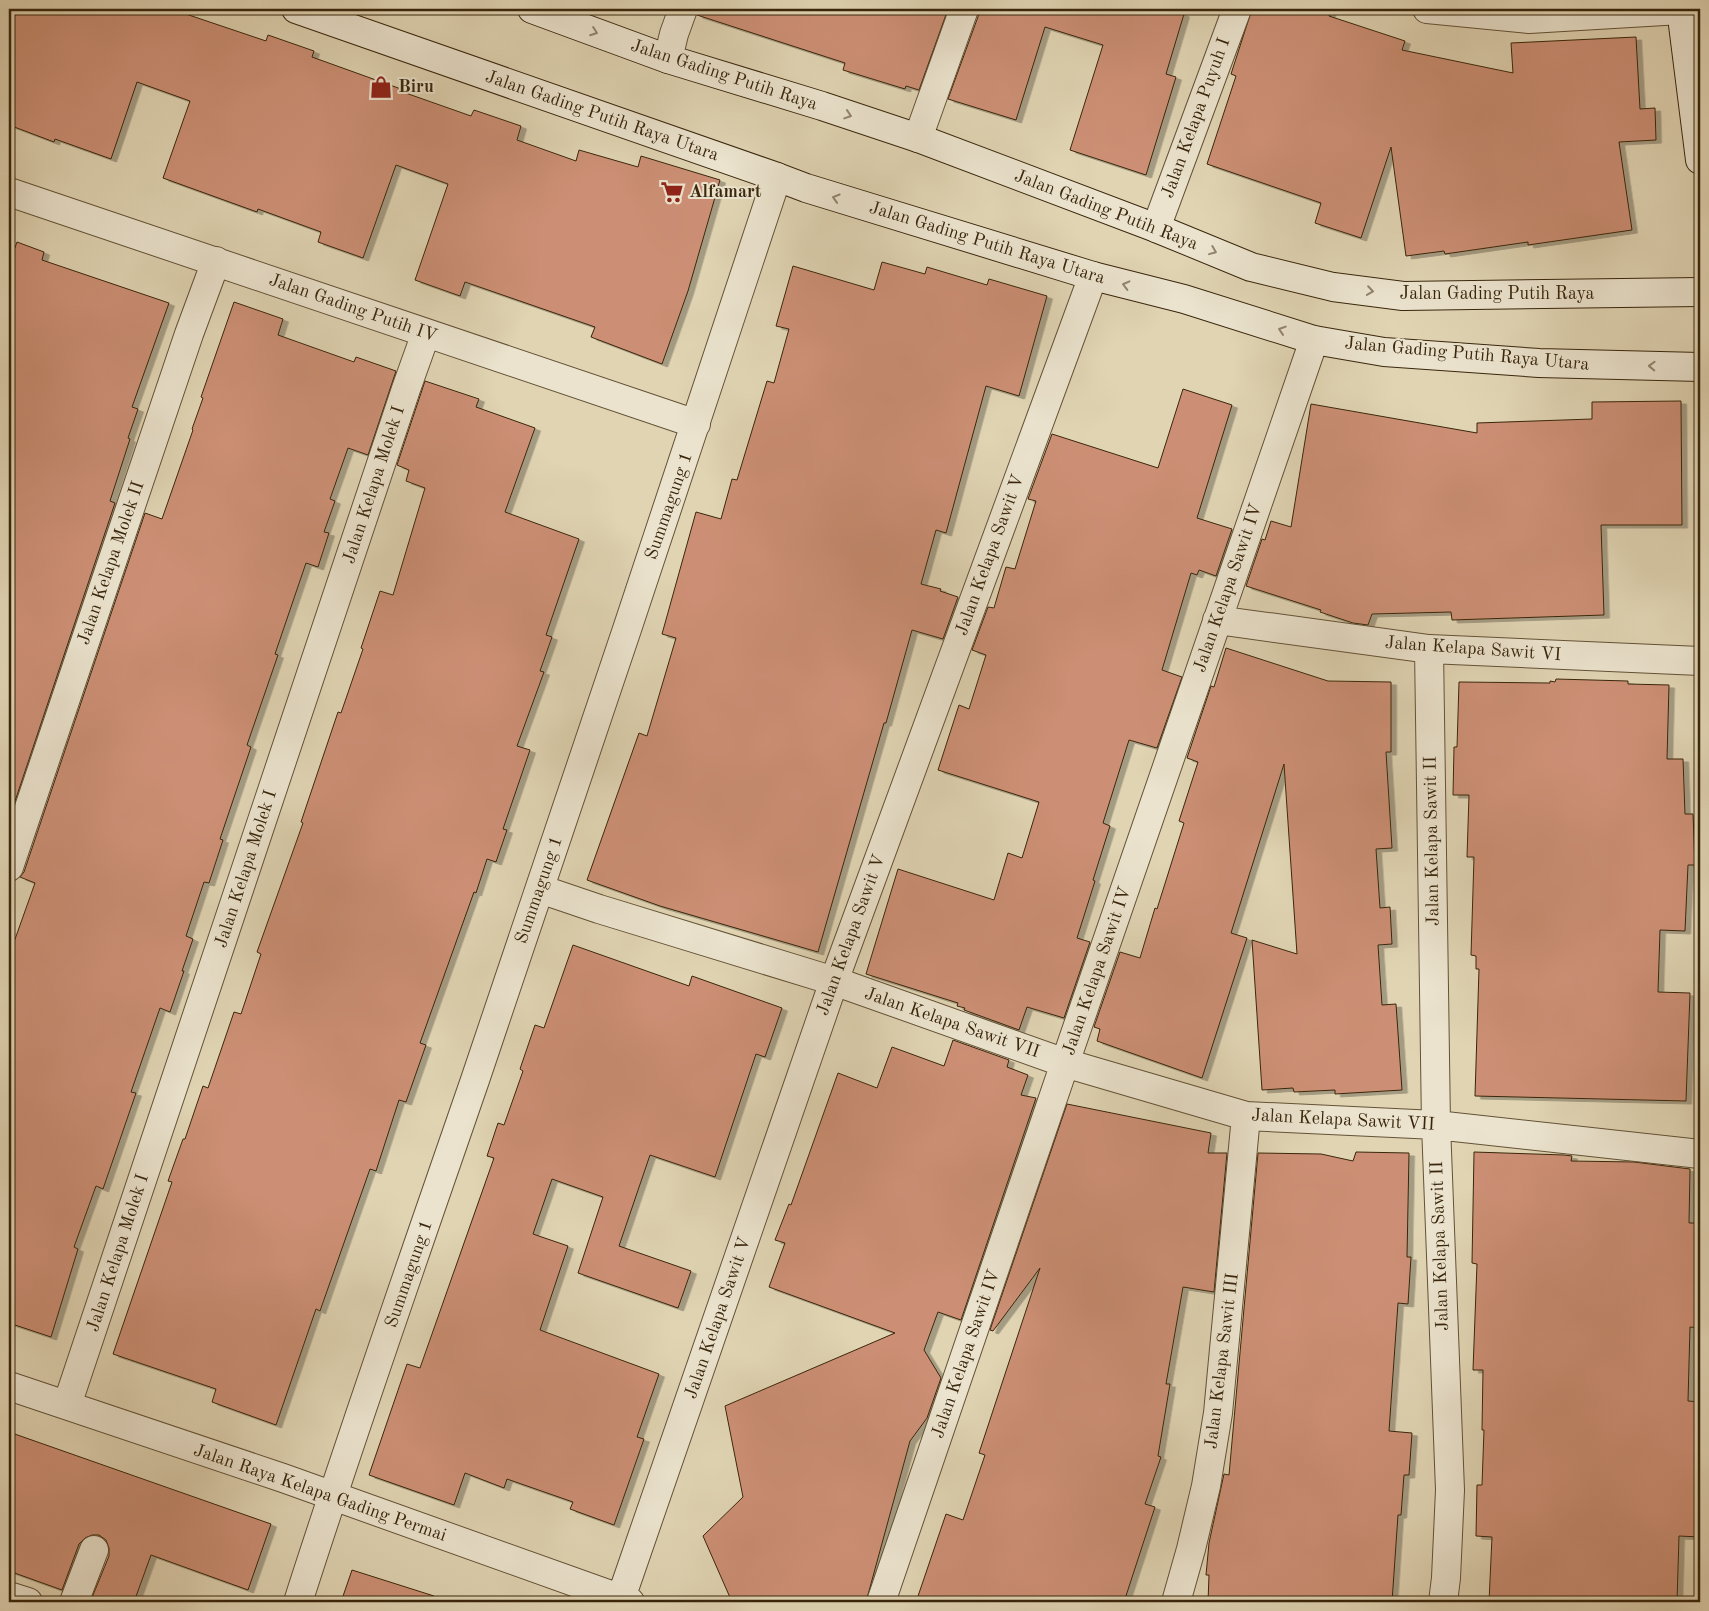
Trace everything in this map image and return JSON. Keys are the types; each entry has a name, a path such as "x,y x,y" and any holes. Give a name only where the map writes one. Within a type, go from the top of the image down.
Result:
{"street":[{"name":"Jalan Gading Putih Raya Utara","path":"296,9 806,188 1093,276 1184,299 1314,340 1384,352 1539,363 1700,368"},
{"name":"Jalan Gading Putih Raya","path":"532,9 668,59 822,106 918,138 1252,266 1333,287 1403,296 1700,292"},
{"path":"668,59 683,9"},
{"path":"918,138 964,9"},
{"name":"Jalan Kelapa Puyuh I","path":"1156,228 1237,9"},
{"path":"1427,9 1529,19 1681,9 1700,160"},
{"name":"Summagung 1","path":"298,1602 332,1496 696,424 777,177"},
{"name":"Jalan Gading Putih IV","path":"9,192 696,424"},
{"name":"Jalan Kelapa Molek II","path":"9,867 189,334 216,261"},
{"name":"Jalan Kelapa Sawit V","path":"625,1600 834,982 1093,276"},
{"name":"Jalan Kelapa Molek I","path":"67,1405 426,333"},
{"name":"Jalan Kelapa Sawit IV","path":"882,1602 1314,340"},
{"name":"Jalan Kelapa Sawit VI","path":"1217,620 1430,649 1700,661"},
{"name":"Jalan Kelapa Sawit II","path":"1430,649 1436,1125 1450,1490 1443,1602"},
{"name":"Jalan Kelapa Sawit VII","path":"540,888 600,909 834,982 1065,1063 1246,1116 1436,1125 1700,1154"},
{"name":"Jalan Kelapa Sawit III","path":"1176,1602 1206,1486 1218,1413 1246,1116"},
{"name":"Jalan Raya Kelapa Gading Permai","path":"9,1386 332,1496 625,1600"},
{"path":"74,1602 94,1550"},
{"path":"9,1596 28,1602"}],"building":[{"path":"9,9 171,9 266,41 268,35 314,51 312,57 471,116 474,110 521,126 517,140 576,161 579,150 638,167 641,156 720,180 688,291 662,364 591,337 595,327 465,282 460,296 415,280 448,184 396,165 363,258 318,242 321,232 258,209 257,212 163,178 190,101 137,82 111,159 55,139 54,142 9,125"},
{"path":"698,9 948,9 919,90 906,86 905,89 843,70 845,63 697,15"},
{"path":"979,9 1169,9 1184,14 1166,74 1176,77 1146,175 1070,150 1103,45 1045,27 1016,120 948,99 979,14"},
{"path":"1252,9 1332,9 1329,16 1405,41 1402,50 1513,73 1511,43 1636,37 1640,109 1655,108 1656,140 1619,142 1632,230 1528,245 1528,242 1445,254 1444,251 1406,256 1391,147 1361,238 1315,223 1321,203 1207,164 1236,76 1231,74"},
{"path":"17,242 44,252 42,260 169,303 132,407 138,409 110,501 115,503 9,819 9,264"},
{"path":"882,262 925,274 927,267 987,285 989,279 1047,296 1019,396 986,386 946,533 936,530 921,584 941,589 940,591 958,597 943,639 912,630 818,952 660,906 587,880 639,733 647,736 676,638 662,634 696,512 721,519 732,479 737,480 767,381 774,383 789,329 776,326 793,266 874,290"},
{"path":"234,302 283,319 278,335 354,362 356,357 396,371 368,455 348,448 330,499 335,501 324,532 329,533 318,567 306,563 275,654 278,655 247,745 251,747 220,839 223,840 209,883 204,882 186,936 193,939 182,971 184,971 170,1012 160,1008 131,1092 136,1093 103,1189 96,1186 74,1247 78,1249 51,1337 9,1323 9,940 14,942 35,883 20,877 24,872 145,513 162,519"},
{"path":"425,381 479,399 476,407 535,428 505,512 579,539 546,635 552,637 540,671 544,672 517,746 530,750 503,829 507,830 496,862 487,859 476,893 474,892 420,1043 426,1045 406,1102 399,1100 376,1171 370,1169 320,1311 316,1309 276,1425 212,1402 216,1389 113,1354 172,1182 168,1181 183,1139 185,1139 203,1086 208,1088 234,1012 241,1014 261,954 257,952 303,823 301,822 338,712 341,713 363,649 361,648 380,591 393,595 425,488 406,481 409,470 397,465"},
{"path":"1183,389 1232,405 1197,518 1232,529 1216,576 1199,570 1197,575 1191,573 1162,670 1182,677 1157,748 1129,740 1103,823 1110,826 1077,938 1090,942 1064,1018 1027,1007 1019,1030 964,1010 965,1008 957,1006 958,1003 866,974 898,869 994,900 1008,853 1022,858 1039,802 938,770 959,705 969,709 986,655 972,650 988,607 994,608 1006,567 1015,569 1036,501 1028,499 1052,434 1158,468"},
{"path":"1681,401 1682,525 1601,525 1604,615 1452,620 1451,612 1372,614 1368,625 1353,623 1320,612 1321,610 1246,586 1262,539 1265,540 1271,521 1291,527 1311,404 1477,433 1477,423 1592,419 1592,402"},
{"path":"1226,648 1328,681 1391,682 1391,752 1386,752 1392,848 1376,849 1380,908 1390,907 1392,944 1378,945 1382,1005 1396,1004 1402,1090 1335,1094 1335,1090 1294,1092 1293,1088 1262,1090 1252,940 1297,954 1284,764 1231,933 1247,938 1202,1078 1097,1041 1100,1029 1094,1027 1120,952 1140,958 1155,908 1157,909 1184,823 1179,821 1198,762 1187,758 1211,686 1214,687"},
{"path":"1556,679 1628,681 1628,684 1669,685 1667,759 1683,759 1685,814 1693,814 1695,865 1688,865 1685,931 1660,930 1658,992 1690,993 1686,1101 1475,1096 1479,969 1476,969 1476,956 1471,955 1474,857 1467,857 1469,795 1453,795 1454,747 1457,747 1459,682 1550,683 1550,681 1555,682"},
{"path":"573,945 689,986 692,976 782,1008 765,1057 756,1054 715,1177 650,1155 619,1246 691,1271 678,1308 578,1273 603,1197 552,1179 533,1234 568,1246 540,1330 659,1374 637,1437 644,1439 614,1525 570,1509 573,1502 507,1479 504,1488 465,1473 454,1505 369,1475 407,1364 420,1368 494,1158 487,1156 498,1123 504,1125 523,1071 520,1069 535,1025 544,1028"},
{"path":"953,1040 1009,1060 1007,1067 1028,1075 1021,1095 1036,1098 961,1320 938,1312 924,1350 941,1378 927,1418 910,1441 866,1602 732,1602 703,1536 743,1497 725,1406 895,1333 769,1287 785,1243 775,1240 789,1204 791,1205 838,1073 877,1088 892,1047 944,1066"},
{"path":"1067,1104 1211,1133 1208,1153 1227,1153 1214,1292 1183,1287 1166,1384 1170,1384 1158,1456 1161,1457 1145,1504 1155,1507 1124,1602 916,1602 946,1514 963,1520 985,1455 979,1453 1040,1268 993,1331 990,1330"},
{"path":"1356,1152 1409,1153 1407,1257 1411,1257 1408,1304 1398,1303 1389,1431 1412,1433 1409,1475 1404,1475 1401,1515 1398,1515 1392,1602 1208,1602 1209,1575 1206,1575 1209,1543 1224,1474 1229,1475 1258,1153 1321,1154 1353,1161"},
{"path":"1474,1152 1564,1155 1572,1156 1571,1161 1634,1162 1690,1169 1689,1223 1700,1223 1700,1328 1690,1327 1688,1401 1700,1402 1700,1537 1679,1536 1677,1602 1489,1602 1492,1537 1476,1536 1477,1485 1482,1485 1484,1430 1482,1430 1483,1370 1473,1370 1477,1264 1472,1263"},
{"path":"9,1432 271,1524 248,1590 151,1555 134,1602 96,1602 91,1600 109,1556 106,1540 99,1535 85,1538 79,1544 62,1590 9,1571"},
{"path":"352,1570 434,1596 433,1602 341,1602"}],"place":[{"name":"Biru","path":"381,87"},
{"name":"Alfamart","path":"672,192"}]}
